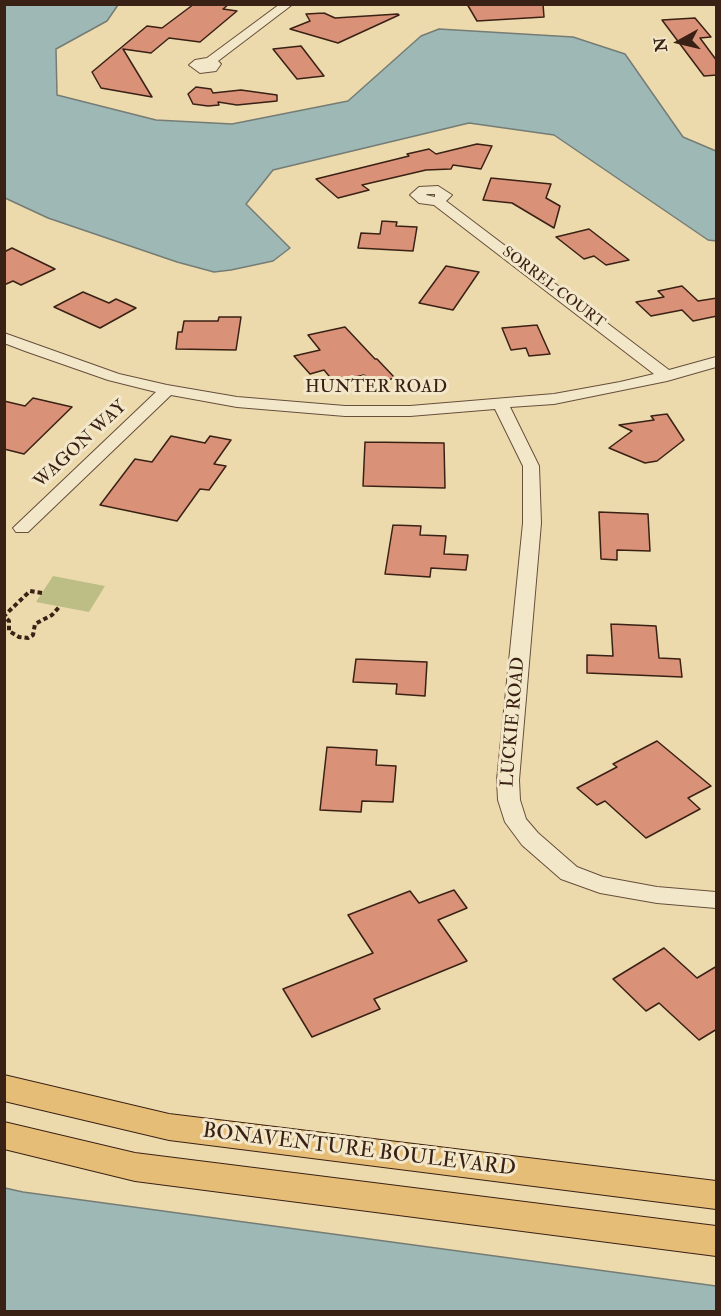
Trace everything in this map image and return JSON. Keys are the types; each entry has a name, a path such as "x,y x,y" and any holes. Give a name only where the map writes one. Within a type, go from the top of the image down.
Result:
{"main road":[{"name":"BONAVENTURE BOULEVARD","path":"4,1088 169,1127 717,1195"},
{"path":"4,1135 135,1167 717,1241"}],"street":[{"path":"210,61 288,4"},
{"name":"SORREL COURT","path":"438,201 667,376"},
{"name":"HUNTER ROAD","path":"4,337 114,377 167,390 237,402 345,411 410,411 554,399 621,387 717,362"},
{"name":"WAGON WAY","path":"22,528 167,390"},
{"name":"LUCKIE ROAD","path":"501,405 531,466 532,523 508,780 509,800 516,822 538,846 569,873 600,885 657,895 717,900"}],"path":[{"path":"42,593 30,591 4,616 9,621 9,631 19,637 28,638 36,630 35,624 52,615 60,606"}],"green space":[{"path":"53,576 105,586 89,612 36,602"}],"water":[{"path":"5,4 118,5 107,21 56,49 57,95 156,120 232,124 348,101 421,36 439,29 573,37 625,54 683,137 716,151 716,241 708,240 554,135 469,123 273,170 246,204 290,248 273,261 231,270 214,272 177,262 48,218 5,198"},
{"path":"5,1188 716,1286 716,1311 5,1311"}],"building":[{"path":"194,4 229,4 223,9 237,11 200,42 169,38 151,53 123,49 152,97 101,88 92,72 147,26 162,28"},
{"path":"467,4 543,4 544,17 477,21"},
{"path":"324,13 335,18 399,15 338,43 290,29 310,21 306,14"},
{"path":"695,18 711,37 700,38 717,61 717,75 704,76 662,20"},
{"path":"301,46 324,76 297,79 273,49"},
{"path":"196,87 211,89 213,93 241,90 277,95 277,101 237,105 218,102 219,105 208,106 193,104 188,94"},
{"path":"477,144 492,146 481,169 453,165 451,169 426,170 362,185 369,190 338,198 316,179 429,149 436,154"},
{"path":"491,178 551,184 546,198 560,206 554,228 512,203 483,200"},
{"path":"382,221 397,222 396,226 417,227 413,251 358,248 361,233 380,234"},
{"path":"589,229 629,260 606,265 594,256 584,259 556,237"},
{"path":"12,248 55,269 21,285 13,281 4,285 4,252"},
{"path":"446,266 479,272 453,310 419,303"},
{"path":"682,286 698,301 717,298 717,316 693,321 682,310 651,316 636,302 664,297 658,291"},
{"path":"83,292 109,303 116,299 136,308 100,328 54,307"},
{"path":"219,317 241,317 236,350 176,349 178,332 182,332 184,321 218,321"},
{"path":"537,325 550,354 529,356 526,348 511,350 502,328"},
{"path":"345,327 395,378 372,384 364,375 334,382 324,370 310,374 294,356 320,350 308,335"},
{"path":"33,398 72,407 24,454 4,449 4,401 25,406"},
{"path":"667,414 684,440 657,461 645,463 609,448 632,431 619,425 654,420 651,416"},
{"path":"171,436 205,443 210,436 231,440 214,464 226,466 209,490 200,489 177,521 100,505 135,459 152,462"},
{"path":"365,442 444,443 445,488 363,486"},
{"path":"599,512 648,514 650,551 617,550 617,560 601,559"},
{"path":"393,525 421,526 420,535 446,536 444,554 468,555 466,570 431,568 430,577 385,574"},
{"path":"611,624 656,626 659,658 680,659 682,677 587,673 587,655 613,656"},
{"path":"356,659 427,662 425,696 396,694 397,684 353,682"},
{"path":"657,741 711,786 688,798 700,809 646,838 605,801 597,805 577,788 617,767 613,764"},
{"path":"327,747 377,750 376,765 396,766 393,802 362,801 361,812 320,810"},
{"path":"454,890 467,908 438,920 467,961 374,999 380,1009 312,1037 283,989 373,953 348,915 410,891 419,903"},
{"path":"664,948 697,978 717,966 717,1029 699,1040 659,1003 646,1011 613,979"}]}
